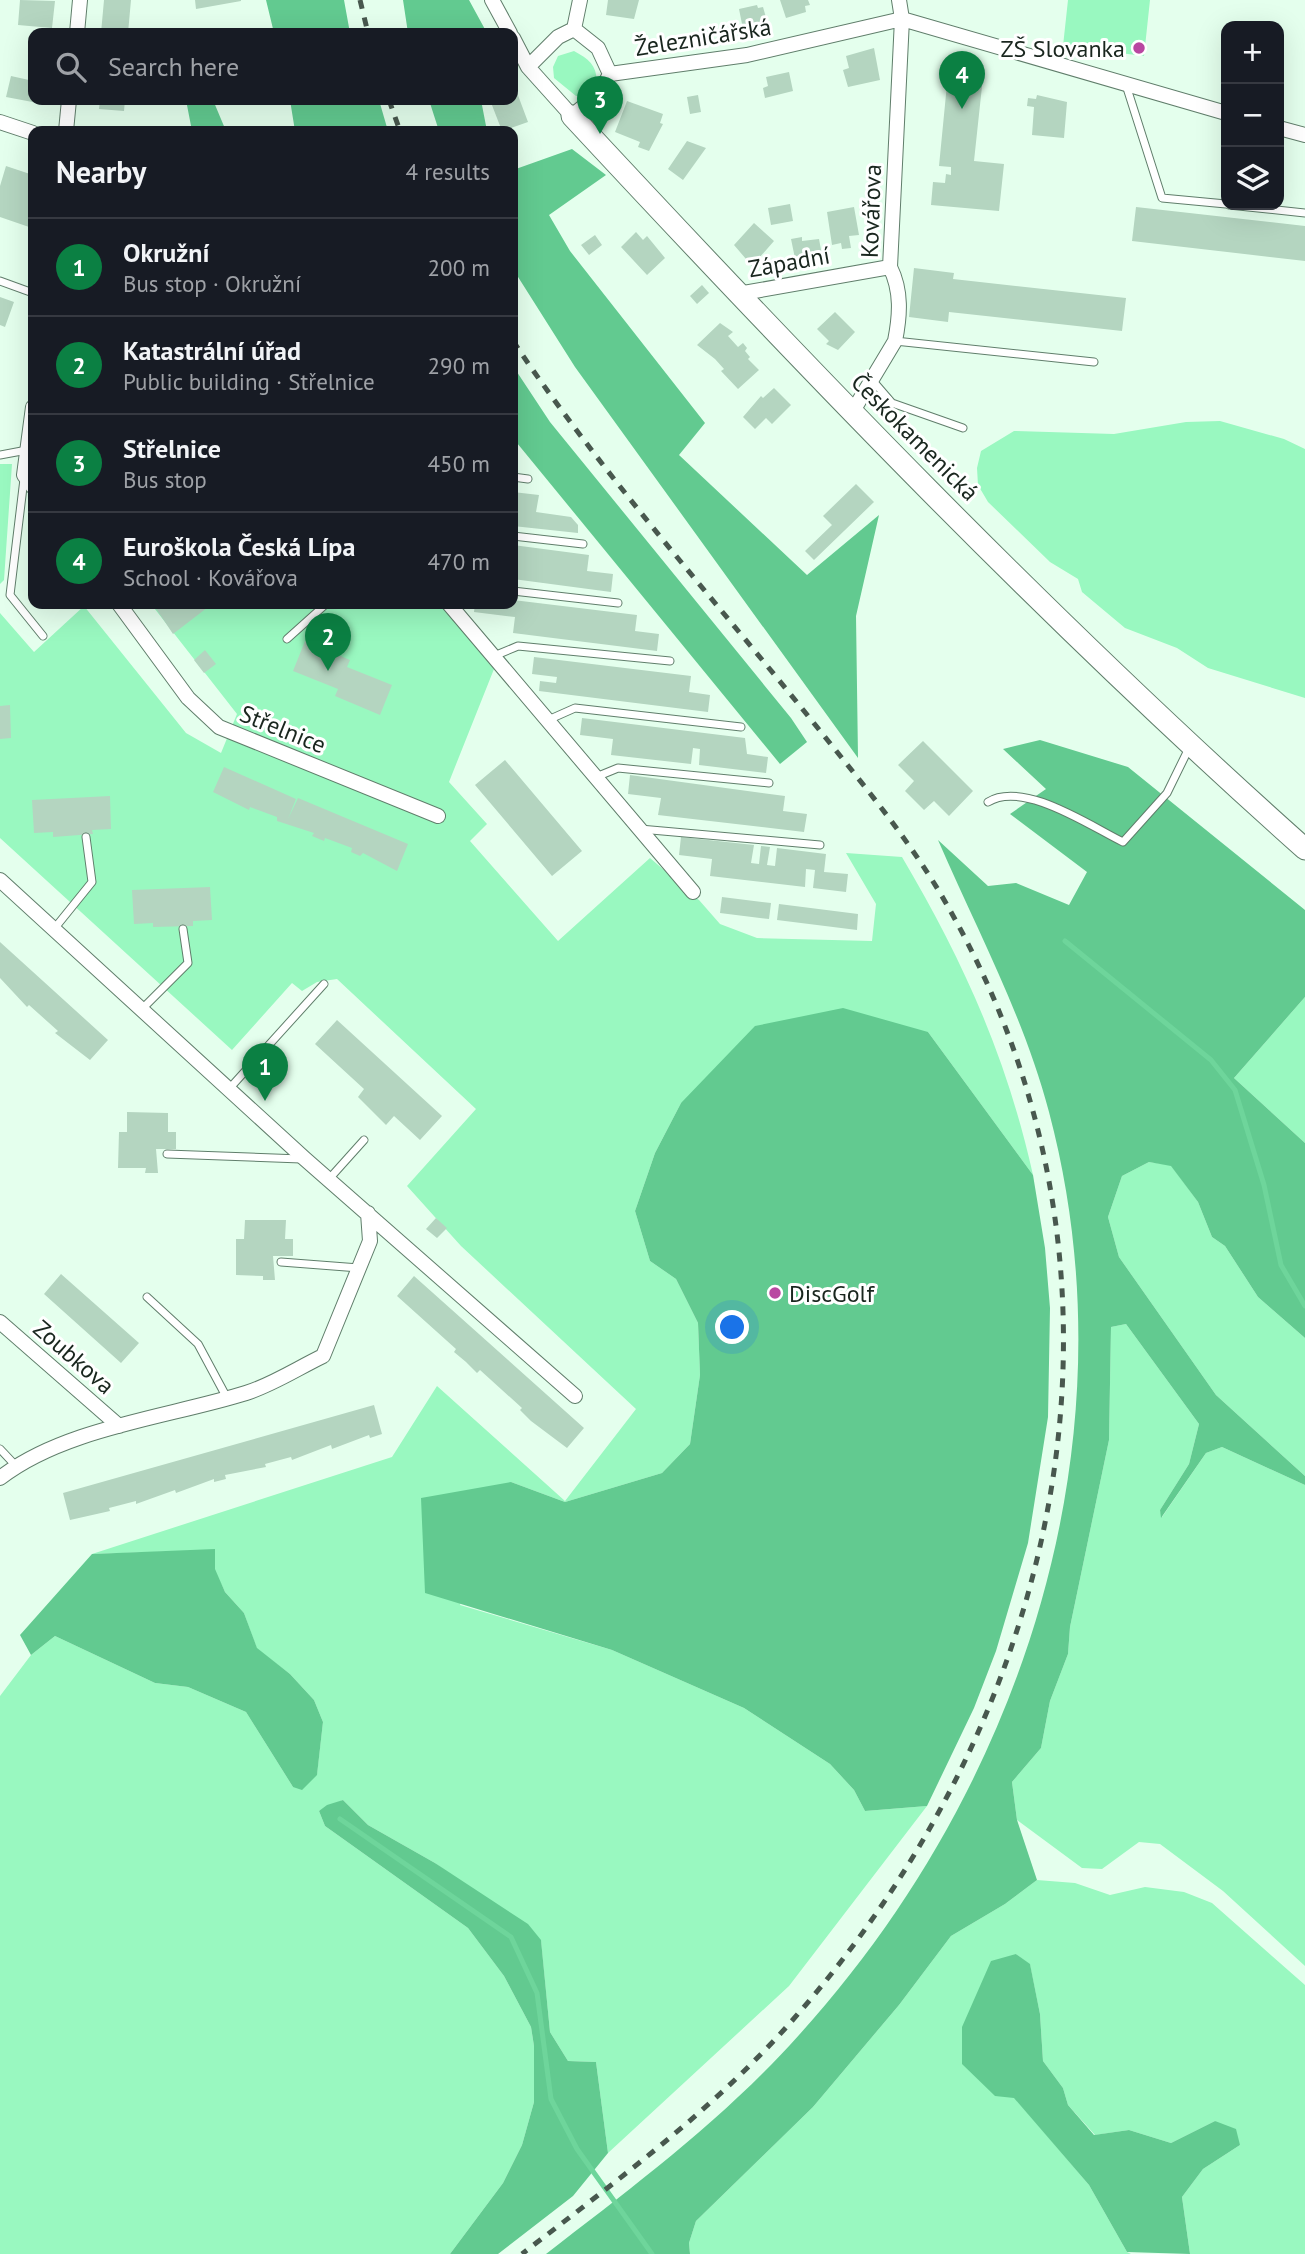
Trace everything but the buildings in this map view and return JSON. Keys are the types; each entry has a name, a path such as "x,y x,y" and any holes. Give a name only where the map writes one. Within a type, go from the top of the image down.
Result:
{"street":[{"path":"77,28 80,0"},
{"path":"492,0 507,28"},
{"path":"574,29 580,0"},
{"name":"Kovářova","path":"853,411 895,341 900,292 890,267 902,19 899,0"},
{"name":"Železničářská","path":"610,74 747,55 902,19 1221,112"},
{"path":"528,67 558,37 574,29"},
{"path":"572,116 600,93 610,74 598,47 574,29"},
{"name":"Českokamenická","path":"518,48 528,67 738,294 1190,746 1305,849"},
{"path":"66,126 69,105"},
{"path":"0,122 28,131"},
{"path":"1284,129 1305,135"},
{"name":"Západní","path":"738,294 890,267"},
{"path":"28,450 24,475 28,480"},
{"name":"Střelnice","path":"123,609 188,698 219,727 438,816"},
{"path":"453,609 693,892"},
{"path":"0,880 328,1180 575,1396"},
{"path":"0,1478 16,1466 119,1426 248,1393 323,1356 370,1241 368,1213"},
{"name":"Zoubkova","path":"0,1322 119,1426"}],"lane":[{"path":"1126,85 1162,198 1221,204"},
{"path":"1276,210 1305,213"},
{"path":"0,281 28,291"},
{"path":"895,341 1094,362"},
{"path":"873,381 892,403 963,428"},
{"path":"0,455 28,450"},
{"path":"24,475 10,595 43,636"},
{"path":"518,478 527,479"},
{"path":"518,537 583,544"},
{"path":"518,592 618,603"},
{"path":"287,639 320,609"},
{"path":"494,656 518,646 670,661"},
{"path":"548,720 575,708 741,727"},
{"path":"988,802 994,798 1035,798 1123,842 1167,793 1190,746"},
{"path":"596,777 618,768 769,783"},
{"path":"640,829 820,845"},
{"path":"54,930 92,882 86,837"},
{"path":"141,1009 188,963 183,929"},
{"path":"229,1089 324,984"},
{"path":"328,1180 364,1140"},
{"path":"167,1154 305,1159"},
{"path":"281,1262 359,1268"},
{"path":"147,1297 198,1344 227,1398"},
{"path":"0,1449 16,1466"}],"green space":[{"path":"266,0 344,0 349,28 273,28"},
{"path":"403,0 469,0 484,28 407,28"},
{"path":"1068,0 1150,0 1144,56 1063,46"},
{"path":"574,51 589,61 595,70 596,88 588,94 576,96 554,78 553,67 558,56"},
{"path":"187,105 215,105 224,126 191,126"},
{"path":"291,105 380,105 387,126 294,126"},
{"path":"431,105 482,105 486,126 437,126"},
{"path":"572,149 606,175 549,215 570,251 705,423 679,455 807,575 879,515 856,616 858,758 575,367 518,277 518,168"},
{"path":"518,374 550,422 791,718 807,742 780,764 518,444"},
{"path":"1220,421 1284,439 1305,449 1305,698 1208,668 1177,648 1125,628 1082,592 1078,579 1050,562 988,502 978,485 977,468 981,451 1014,431 1114,434 1186,422"},
{"path":"0,464 12,464 4,580 0,584"},
{"path":"81,609 86,609 186,733 221,753 237,714 155,609 444,609 494,669 449,782 487,824 470,841 558,941 650,858 699,900 720,924 757,938 872,941 876,904 846,853 902,857 945,934 981,1011 1010,1090 1033,1175 928,1032 681,1103 655,1153 635,1211 650,1261 676,1279 698,1323 700,1375 690,1444 662,1473 565,1502 511,1482 460,1605 612,1650 744,1708 830,1764 854,1790 865,1811 927,1806 789,1986 608,2153 596,2062 568,2061 550,2032 541,1941 435,1863 368,1825 343,1800 319,1811 325,1826 468,1928 504,1976 531,2027 534,2046 534,2102 522,2145 503,2183 450,2254 0,2254 0,1696 31,1655 55,1636 155,1683 188,1687 246,1712 293,1787 317,1774 323,1722 314,1700 290,1674 257,1649 244,1613 225,1592 214,1569 215,1550 92,1554 392,1457 437,1386 565,1501 636,1409 461,1246 407,1186 476,1109 337,979 317,982 302,991 292,983 232,1050 0,838 0,613 34,652"},
{"path":"1040,740 1128,767 1305,910 1305,997 1234,1078 1305,1143 1305,1338 1258,1297 1225,1246 1212,1237 1198,1202 1171,1166 1149,1162 1122,1176 1108,1217 1119,1257 1216,1395 1305,1476 1305,1485 1222,1447 1206,1453 1161,1518 1160,1510 1189,1464 1199,1424 1126,1324 1111,1327 1109,1440 1070,1627 1068,1654 1050,1701 1041,1748 1012,1782 1017,1820 1037,1880 1005,1904 951,1936 899,2005 813,2107 696,2221 689,2243 690,2254 546,2254 678,2150 741,2095 799,2035 878,1938 945,1833 999,1721 1041,1604 1067,1483 1078,1360 1072,1236 1049,1112 1039,1077 999,974 938,840 988,886 1016,883 1069,905 1087,872 1010,814 1046,789 1003,749"},
{"path":"1305,997 1305,1143 1234,1078"},
{"path":"843,1008 928,1032 1033,1175 1045,1248 1050,1308 1048,1417 1028,1543 996,1651 974,1708 927,1806 865,1811 854,1790 830,1764 744,1708 612,1650 425,1593 421,1498 511,1482 565,1502 662,1473 690,1444 700,1375 698,1323 676,1279 650,1261 635,1211 655,1153 681,1103 755,1026"},
{"path":"1149,1162 1171,1165 1198,1202 1212,1237 1225,1246 1258,1297 1305,1338 1305,1476 1216,1395 1119,1257 1108,1217 1122,1176"},
{"path":"1126,1324 1199,1424 1189,1464 1160,1510 1162,1517 1206,1453 1222,1447 1305,1485 1305,1966 1223,1891 1160,1844 1139,1842 1102,1869 1082,1868 1017,1820 1012,1782 1041,1748 1050,1701 1068,1654 1070,1627 1109,1440 1111,1327"},
{"path":"215,1549 215,1569 225,1592 244,1613 257,1648 290,1674 314,1700 323,1722 317,1775 302,1790 293,1787 246,1712 188,1687 155,1683 55,1636 31,1655 20,1635 92,1554"},
{"path":"343,1800 368,1825 435,1863 528,1924 541,1940 550,2032 568,2061 596,2062 608,2153 573,2196 498,2254 450,2254 503,2183 522,2145 534,2102 534,2046 531,2027 504,1976 468,1928 325,1826 319,1811 327,1805"},
{"path":"1037,1880 1075,1883 1110,1895 1145,1887 1184,1892 1212,1903 1305,1985 1305,2254 1190,2254 1182,2197 1203,2169 1240,2145 1215,2121 1171,2143 1129,2130 1095,2135 1068,2105 1063,2088 1043,2061 1040,2014 1030,1965 1016,1954 1014,2097 1089,2185 1127,2252 1131,2254 690,2254 689,2243 696,2221 813,2107 899,2005 951,1936 1005,1904"},
{"path":"1016,1954 1030,1964 1040,2014 1043,2061 1063,2088 1068,2105 1094,2135 1129,2130 1171,2143 1215,2121 1236,2129 1240,2145 1203,2169 1182,2197 1190,2254 1127,2252 1089,2185 1014,2098 995,2096 962,2064 962,2027 991,1961"}],"waterway":[{"path":"1065,941 1211,1060 1235,1090 1264,1185 1281,1265 1305,1306"},
{"path":"340,1819 511,1937 537,1993 551,2099 577,2149 652,2254"}],"railway":[{"path":"360,0 367,28"},
{"path":"391,105 398,126"},
{"path":"518,348 622,489 888,817 937,887 951,912 1015,1053 1052,1199 1063,1345 1051,1491 1016,1634 960,1772 884,1902 790,2023 760,2055 662,2144 522,2254"}],"place":[{"name":"ZŠ Slovanka","path":"1139,48"},
{"name":"Euroškola Česká Lípa","path":"962,109"},
{"name":"Střelnice","path":"600,134"},
{"name":"Katastrální úřad","path":"328,671"},
{"name":"Okružní","path":"265,1101"},
{"name":"DiscGolf","path":"775,1293"}]}
